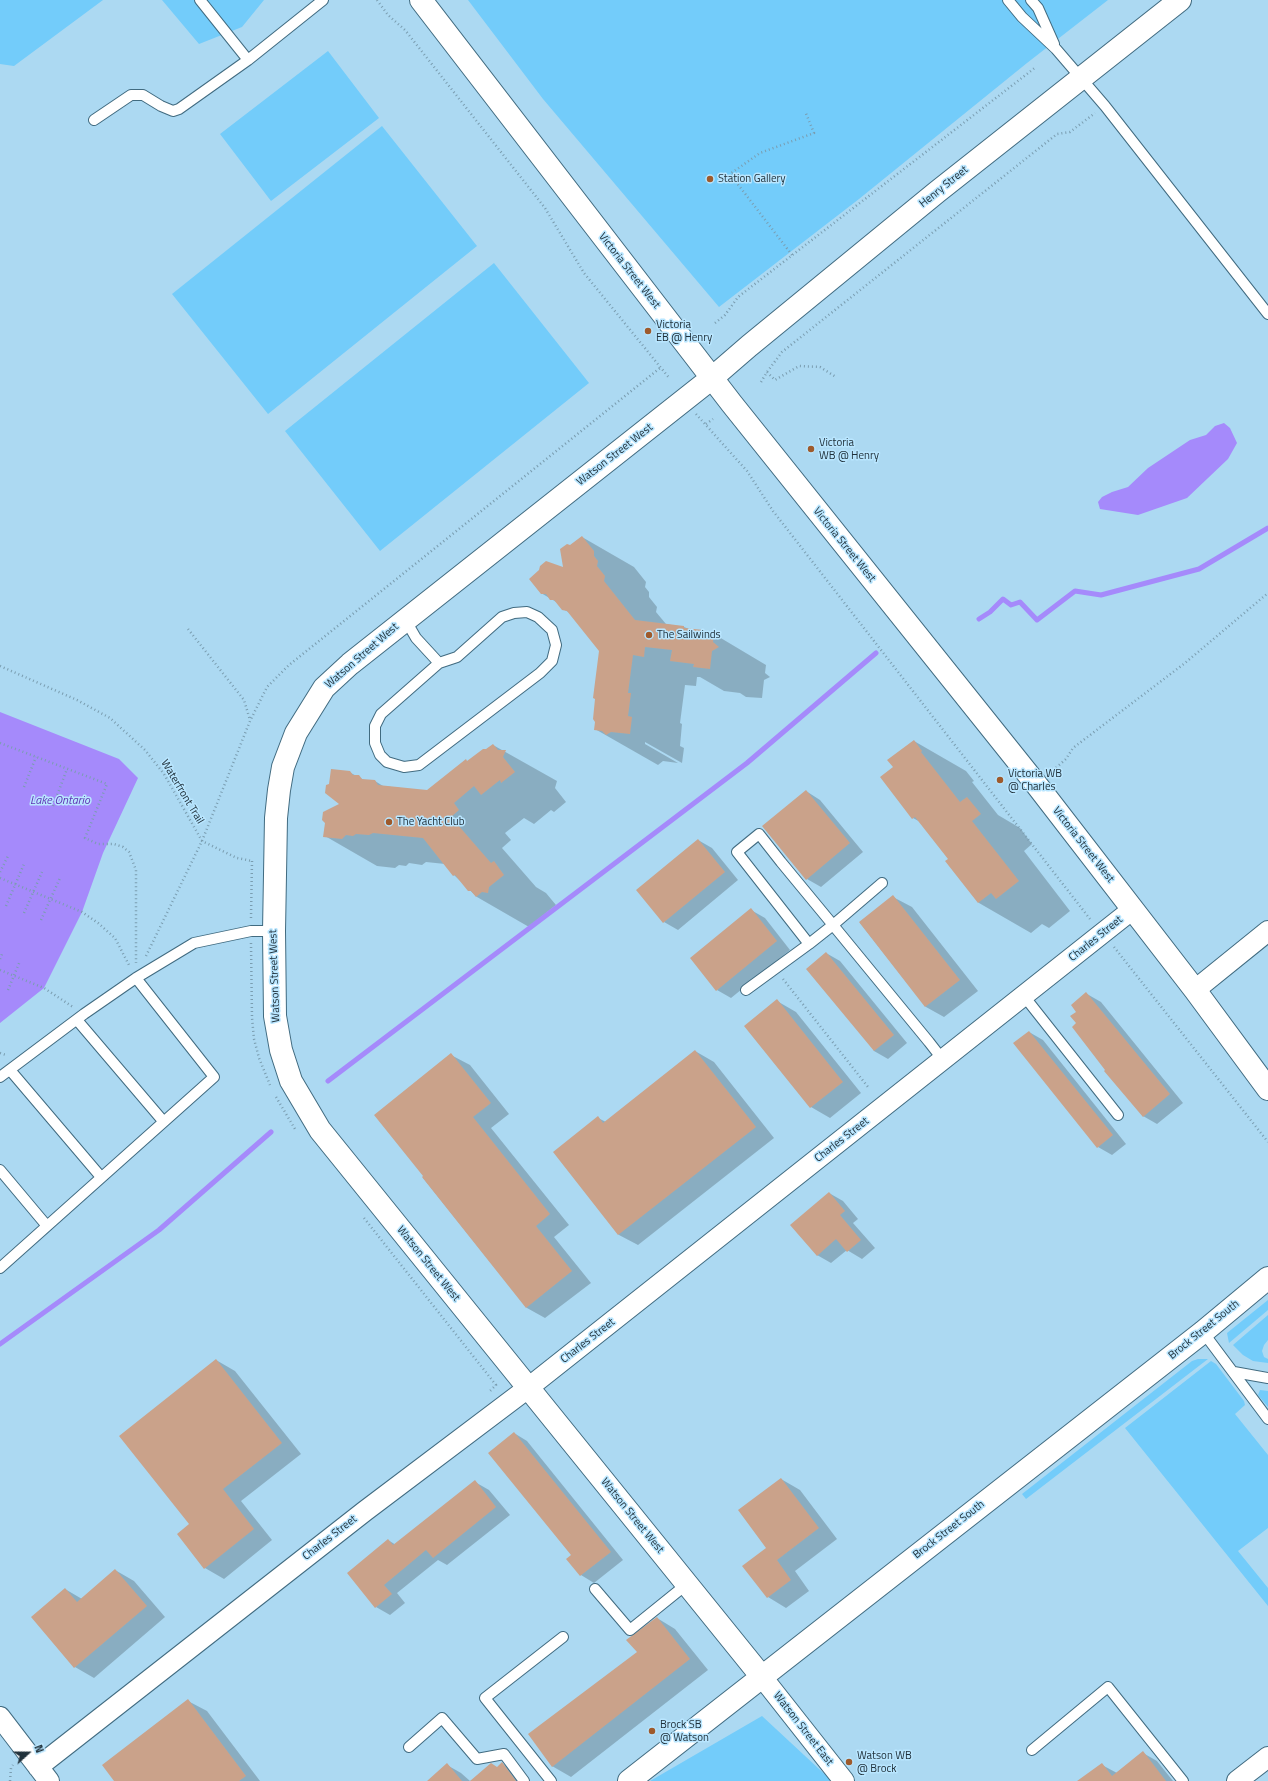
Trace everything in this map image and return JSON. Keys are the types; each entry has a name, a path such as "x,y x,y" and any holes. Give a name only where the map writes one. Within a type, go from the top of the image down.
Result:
{"main road":[{"name":"Victoria Street West","path":"421,0 712,378 1036,784 1195,990 1268,1089"},
{"name":"Henry Street","path":"712,378 937,192 1180,0"},
{"name":"Watson Street West","path":"712,378 405,619 350,664 324,688 296,734 283,767 279,790 275,839 275,1016 280,1050 291,1081 320,1130 762,1677"},
{"name":"Brock Street South","path":"629,1781 1203,1332 1268,1278"}],"street":[{"name":"Charles Street","path":"43,1774 353,1521 528,1388 1133,909"},
{"path":"1195,990 1268,931"},
{"name":"Watson Street East","path":"762,1677 844,1781"},
{"path":"0,1717 43,1774"},
{"path":"1237,1781 1268,1757"}],"lane":[{"path":"200,0 248,60"},
{"path":"94,120 131,95 143,95 161,106 173,111 179,109 248,60 323,0"},
{"path":"1008,0 1022,17 1056,49 1105,106 1268,314"},
{"path":"1031,0 1038,8 1056,49"},
{"path":"527,612 538,617 552,630 556,645 552,661 540,672 419,766 404,766 387,762 380,755 375,743 374,726 381,714 439,663 457,657 502,617 514,613 527,612"},
{"path":"405,619 416,638 439,663"},
{"path":"809,944 737,852 759,834 943,1060"},
{"path":"746,990 809,944 882,883"},
{"path":"0,1078 80,1017 136,978 194,943 251,931 274,931"},
{"path":"0,1268 214,1077 136,978"},
{"path":"1024,996 1118,1115"},
{"path":"80,1017 163,1121"},
{"path":"10,1070 101,1177"},
{"path":"0,1170 47,1226"},
{"path":"1203,1332 1268,1419"},
{"path":"1234,1372 1268,1378"},
{"path":"595,1589 630,1630 687,1584"},
{"path":"551,1781 485,1698 563,1637"},
{"path":"1032,1750 1108,1687 1183,1781"},
{"path":"409,1747 442,1718 477,1759 504,1754 524,1781"}],"path":[{"path":"377,0 388,15 405,30 545,208 584,273 670,379"},
{"path":"715,323 725,315 738,297 1036,67"},
{"path":"761,382 782,352 1050,139 1057,134 1070,132 1105,106"},
{"path":"792,255 730,174 760,153 814,133 805,111"},
{"path":"767,372 775,380 799,366 820,366 836,377"},
{"path":"136,978 202,840 250,720 267,687 289,665 660,368"},
{"path":"696,413 747,471 773,511 1087,916"},
{"path":"705,424 713,419"},
{"path":"1036,784 1066,759 1073,748 1185,662 1268,593"},
{"path":"188,629 244,700 250,720"},
{"name":"Waterfront Trail","path":"0,666 77,700 110,718 145,750 164,774 202,840 237,858 252,861"},
{"path":"0,745 106,784 85,838 98,844 114,844 123,846 129,852 136,870 136,978"},
{"path":"24,787 36,757"},
{"path":"53,806 67,769"},
{"path":"0,872 8,856"},
{"path":"6,906 24,864"},
{"path":"24,913 42,872"},
{"path":"0,878 82,912 115,938 136,978"},
{"path":"41,920 60,878"},
{"path":"1114,947 1268,1142"},
{"path":"0,959 2,954"},
{"path":"8,990 20,961"},
{"path":"775,969 868,1087"},
{"path":"0,970 44,988 80,1017"},
{"path":"10,1781 11,1768 17,1760"}],"shaded area":[{"path":"0,0 103,0 14,66 0,64"},
{"path":"162,0 264,0 242,27 199,44"},
{"path":"468,0 1108,0 1027,63 859,199 719,307 543,99"},
{"path":"328,51 379,118 271,201 220,134"},
{"path":"382,126 477,246 268,414 172,294"},
{"path":"494,263 589,383 380,551 285,431"},
{"path":"1268,1300 1268,1310 1229,1343 1227,1333"},
{"path":"1268,1315 1268,1340 1262,1351 1264,1357 1268,1359 1268,1363 1253,1361 1243,1355 1233,1345"},
{"path":"1198,1359 1208,1359 1026,1499 1022,1494 1192,1361"},
{"path":"1211,1361 1216,1364 1244,1401 1245,1405 1235,1414 1268,1455 1268,1528 1238,1551 1268,1588 1268,1606 1125,1428"},
{"path":"1260,1390 1268,1391 1268,1407 1258,1395"},
{"path":"762,1716 832,1781 650,1781"}],"water":[{"path":"1224,423 1230,428 1237,443 1228,459 1187,498 1138,515 1100,509 1098,502 1102,497 1128,487 1148,468 1190,440 1206,435 1215,426"},
{"name":"Lake Ontario","path":"0,712 119,759 138,778 103,853 82,912 44,988 0,1023"}],"building":[{"name":"The Sailwinds","path":"582,536 594,551 594,556 598,561 597,566 605,576 604,581 635,620 684,626 684,628 704,630 706,632 714,633 713,642 719,647 712,651 710,669 693,667 694,664 670,661 672,650 645,647 644,657 633,655 628,693 631,693 628,716 632,717 630,734 611,732 606,735 602,731 594,730 595,722 593,719 595,699 593,698 599,651 567,611 562,610 554,600 550,600 546,594 541,594 529,579 546,561 563,567 560,549 567,544 570,545"},
{"path":"914,740 922,751 921,752 960,802 967,797 981,814 972,821 1019,881 996,899 991,893 978,903 945,861 948,859 915,817 912,819 880,777 893,767 887,760"},
{"name":"The Yacht Club","path":"493,744 498,750 506,750 503,757 515,772 501,783 500,780 481,795 474,786 454,803 459,810 451,817 491,863 494,861 504,875 489,887 488,893 482,892 476,897 471,891 468,891 455,875 453,876 423,838 373,833 369,835 346,835 342,839 323,837 325,823 322,820 323,812 339,804 325,793 326,785 329,784 331,769 350,771 353,775 359,775 362,779 375,780 378,785 427,790 466,759 467,761 483,749 486,749"},
{"path":"806,790 850,843 806,880 762,826"},
{"path":"698,839 725,872 663,923 636,890"},
{"path":"893,895 960,980 925,1007 859,922"},
{"path":"751,908 777,941 716,991 690,958"},
{"path":"826,952 894,1035 874,1051 806,969"},
{"path":"1086,992 1170,1094 1143,1117 1104,1071 1105,1070 1072,1027 1076,1023 1070,1016 1076,1012 1071,1005"},
{"path":"777,999 843,1082 810,1108 744,1026"},
{"path":"1029,1031 1113,1135 1097,1148 1013,1043"},
{"path":"695,1050 756,1127 618,1235 553,1152 598,1116 603,1123"},
{"path":"451,1053 491,1103 473,1117 550,1214 536,1226 572,1271 526,1308 374,1115"},
{"path":"829,1192 845,1211 840,1215 861,1240 847,1252 836,1239 817,1256 790,1225"},
{"path":"216,1359 282,1443 223,1489 254,1529 204,1569 177,1534 189,1524 119,1436"},
{"path":"514,1432 611,1552 580,1576 566,1559 571,1555 488,1453"},
{"path":"781,1478 819,1528 777,1560 791,1580 767,1598 742,1566 766,1548 738,1510"},
{"path":"475,1480 496,1507 433,1558 426,1550 384,1585 392,1594 375,1608 347,1573 388,1539 393,1545"},
{"path":"115,1569 147,1606 74,1668 31,1617 65,1588 77,1602"},
{"path":"657,1617 690,1659 552,1767 528,1734 637,1652 626,1640"},
{"path":"188,1699 246,1776 239,1781 114,1781 102,1765"},
{"path":"1143,1751 1166,1781 1077,1781 1102,1763 1112,1776"},
{"path":"502,1762 516,1781 470,1781 491,1763 497,1767"},
{"path":"447,1763 462,1781 427,1781"}],"waterway":[{"path":"979,619 990,612 1003,599 1011,605 1020,602 1037,620 1075,591 1101,595 1199,569 1268,528"},
{"path":"328,1081 747,763 876,653"},
{"path":"0,1344 159,1230 271,1132"}],"place":[{"name":"Station Gallery","path":"710,179"},
{"name":"Victoria EB @ Henry","path":"648,331"},
{"name":"Victoria WB @ Henry","path":"811,449"},
{"name":"The Sailwinds","path":"649,635"},
{"name":"Victoria WB @ Charles","path":"1000,780"},
{"name":"The Yacht Club","path":"389,822"},
{"name":"Brock SB @ Watson","path":"652,1731"},
{"name":"Watson WB @ Brock","path":"849,1762"}]}
